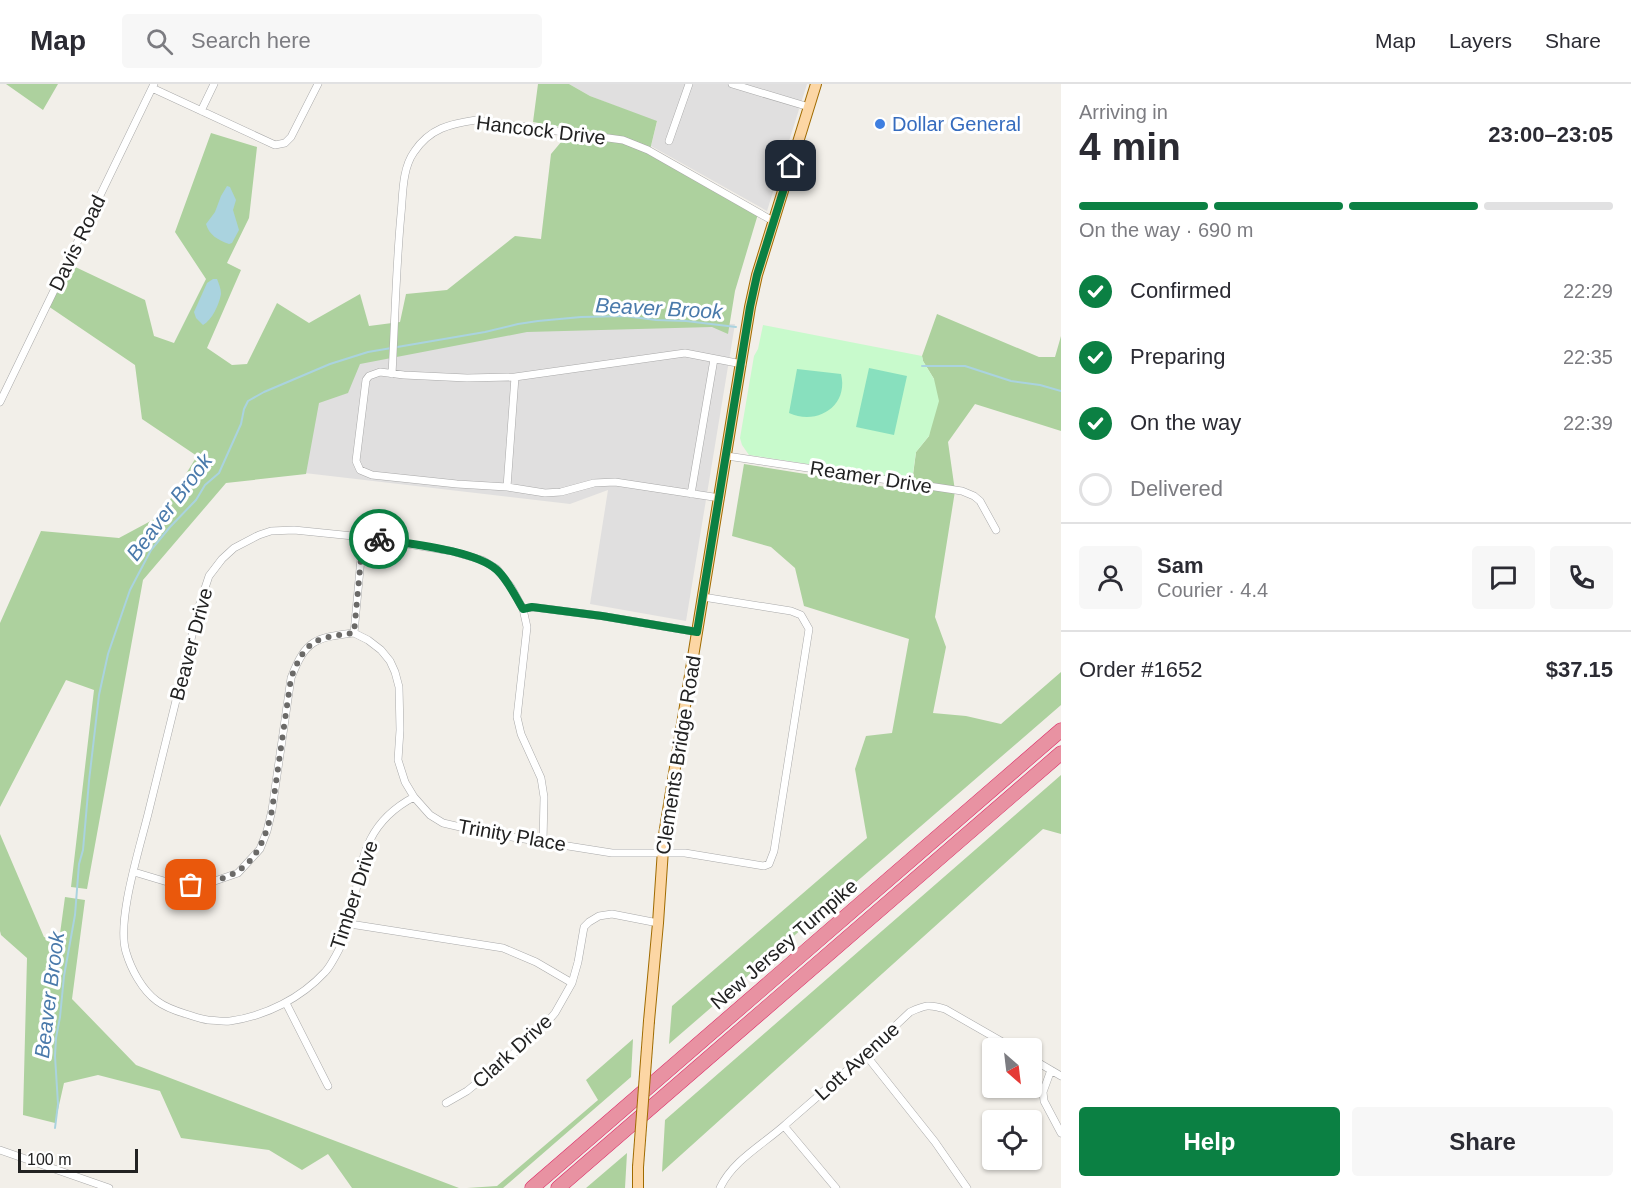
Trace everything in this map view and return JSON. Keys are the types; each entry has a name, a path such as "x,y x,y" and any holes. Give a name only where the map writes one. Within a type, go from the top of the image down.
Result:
{"highway":[{"name":"New Jersey Turnpike","path":"532,1188 1061,730"},
{"name":"New Jersey Turnpike","path":"558,1188 1061,753"}],"main road":[{"name":"Clements Bridge Road","path":"638,1188 664,835 755,286 816,84"}],"street":[{"path":"201,111 214,84"},
{"path":"153,86 275,145 285,143 291,137 318,84"},
{"path":"669,141 689,84"},
{"path":"732,84 809,106"},
{"name":"Davis Road","path":"0,402 153,86"},
{"name":"Hancock Drive","path":"392,374 405,176 413,153 435,130 459,122 477,120 623,140 648,150 773,221"},
{"path":"720,498 615,482 594,483 561,492 545,493 507,487 372,475 360,470 356,461 366,380 374,373 380,372 467,378 514,377 685,353 742,364"},
{"path":"691,494 714,359"},
{"path":"507,487 514,377"},
{"name":"Reamer Drive","path":"727,456 962,491 980,501 996,530"},
{"name":"Beaver Drive","path":"134,872 200,603 209,576 234,548 271,531 294,530 363,537 451,551 482,560 497,569 511,587 523,609 527,627 517,717 521,734 541,778 544,797 543,842"},
{"path":"134,872 174,884 209,883 238,873 260,849 272,810 291,678 305,650 314,642 325,637 354,633 363,537"},
{"name":"Trinity Place","path":"354,633 381,650 396,672 399,687 400,730 398,760 405,782 414,797 430,815 443,823 486,833 612,853 685,853 759,867 769,864 774,851 808,629 801,615 791,611 703,597"},
{"path":"523,609 532,607 602,616 697,632"},
{"name":"Timber Drive","path":"134,872 123,924 126,951 145,989 157,1001 202,1020 228,1021 252,1016 286,1003 308,988 327,970 350,924 361,863 371,838 390,813 414,797"},
{"name":"Clark Drive","path":"446,1103 467,1091 535,1036 555,1013 572,983 584,927 589,922 599,916 612,915 658,924"},
{"path":"350,924 503,948 536,962 572,983"},
{"path":"286,1003 328,1086"},
{"name":"Lott Avenue","path":"720,1188 724,1179 749,1153 784,1126 910,1012 933,1005 945,1009 996,1038"},
{"path":"865,1054 935,1142 967,1188"},
{"path":"1042,1065 1061,1076"},
{"path":"1050,1070 1043,1092 1044,1101 1061,1133"},
{"path":"784,1126 836,1188"},
{"path":"0,1150 92,1185 109,1188"}],"shaded area":[{"path":"569,84 807,84 767,211 651,146 657,122 590,96"},
{"path":"574,321 735,324 686,621 590,604 608,490 570,504 296,472 302,397 353,358"}],"green space":[{"path":"6,84 58,84 43,110"},
{"path":"538,84 569,84 590,96 657,121 649,154 758,214 735,291 728,334 712,327 527,332 360,364 348,393 319,403 306,474 226,483 143,580 87,889 71,887 94,690 66,680 0,807 0,623 41,531 119,538 160,516 197,456 142,419 135,365 48,306 69,264 145,300 154,336 174,343 206,279 175,232 211,133 257,147 249,218 227,263 241,270 207,348 232,365 247,364 277,303 309,323 360,294 369,326 400,322 406,294 447,290 515,236 541,239 551,154 572,129 533,122"},
{"path":"937,314 1039,357 1055,357 1061,336 1061,431 975,404 948,442 955,491 935,617 946,647 933,713 966,716 1001,724 1061,672 1061,705 669,1044 672,1006 867,838 855,769 866,736 892,733 909,639 804,606 795,568 771,547 732,536 744,464 911,491 916,452 929,436 934,379 922,356"},
{"path":"763,325 922,356 934,379 939,401 929,436 916,452 912,480 749,455 740,438 754,356 758,349"},
{"path":"869,368 907,376 894,435 856,427"},
{"path":"797,369 841,374 840,395 835,404 820,415 810,417 789,413"},
{"path":"1061,775 1061,834 1043,829 662,1172 665,1120"},
{"path":"0,834 44,937 59,941 65,897 85,900 72,999 136,1065 459,1188 352,1188 328,1154 302,1170 269,1150 181,1138 160,1091 98,1075 64,1083 55,1123 23,1115 27,958 1,935 0,931"},
{"path":"633,1039 631,1077 503,1188 467,1188 497,1186 598,1100 586,1080"},
{"path":"627,1153 625,1188 586,1188"}],"water":[{"path":"227,186 230,187 236,200 233,210 239,230 232,243 229,244 214,237 206,224 215,212"},
{"path":"217,279 221,294 215,312 203,325 194,312 207,283"}],"waterway":[{"name":"Beaver Brook","path":"55,1128 58,1104 56,1038 75,915 99,695 108,654 130,590 151,550 196,500 205,485 219,473 241,424 248,401 330,364 368,352 485,332 518,324 581,317 625,316 736,327"},
{"name":"Beaver Brook","path":"922,366 965,366 1011,381 1061,391"}],"way so far":[{"path":"191,885 209,883 238,873 260,849 272,810 291,678 305,650 314,642 325,637 354,633 363,537 379,539"}],"place":[{"name":"Dollar General","path":"880,124"}],"route":[{"path":"379,539 451,551 482,560 497,569 511,587 523,609 532,607 602,616 697,632 750,307 757,275 791,166"}]}
